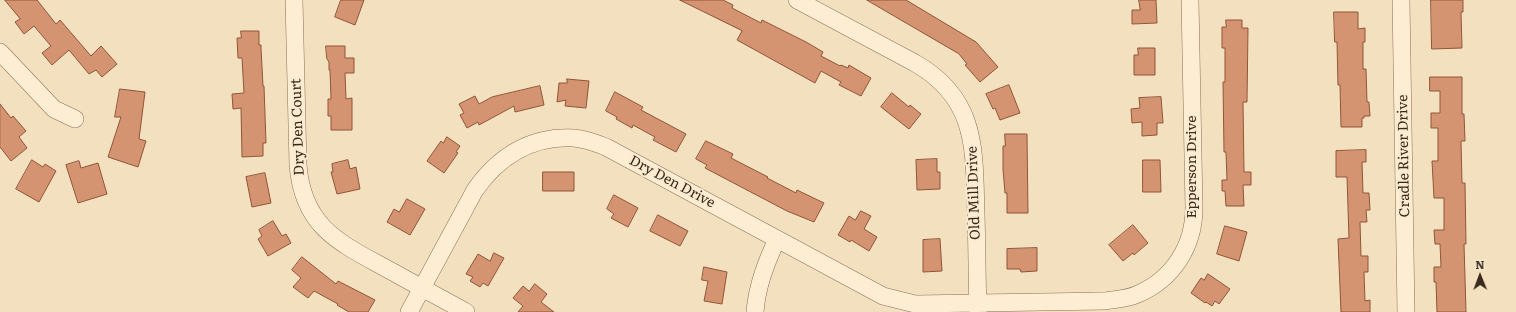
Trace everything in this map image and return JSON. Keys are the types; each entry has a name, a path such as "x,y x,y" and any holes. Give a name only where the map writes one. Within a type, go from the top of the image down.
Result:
{"street":[{"name":"Dry Den Court","path":"294,0 298,165 301,186 308,205 318,222 337,241 466,312"},
{"name":"Old Mill Drive","path":"797,0 920,66 936,78 954,98 969,127 974,147 978,307"},
{"name":"Epperson Drive","path":"978,307 1119,300 1138,294 1156,284 1180,260 1189,241 1194,215 1190,0"},
{"name":"Cradle River Drive","path":"1401,0 1406,312"},
{"path":"0,52 54,109 75,119"},
{"name":"Dry Den Drive","path":"409,312 475,190 486,174 506,157 523,148 542,141 574,138 588,140 606,146 883,296 915,304 978,307"},
{"path":"755,312 756,298 763,272 777,239"}],"building":[{"path":"5,0 37,0 56,24 60,20 91,56 101,46 117,64 102,77 96,70 89,74 69,50 52,65 42,53 51,46 34,26 24,34 15,22 20,19"},
{"path":"341,0 364,0 355,25 335,17"},
{"path":"680,0 723,0 733,5 732,8 761,23 762,20 806,42 823,52 821,56 840,66 841,65 848,68 849,65 871,78 861,96 839,85 841,82 821,71 815,83 737,40 742,31"},
{"path":"867,0 906,0 976,42 998,67 980,82 965,65 967,64 959,54"},
{"path":"1139,0 1156,0 1157,23 1132,24 1132,10 1140,10"},
{"path":"1431,0 1463,0 1463,12 1461,12 1462,48 1432,49"},
{"path":"1334,12 1358,12 1358,29 1365,28 1365,42 1363,42 1363,69 1366,69 1367,102 1369,102 1370,116 1364,116 1364,118 1362,118 1362,127 1341,127 1340,85 1338,85 1337,42 1335,42"},
{"path":"1226,20 1242,20 1242,28 1248,28 1247,102 1243,102 1244,172 1251,172 1251,185 1243,185 1244,206 1226,206 1225,191 1222,191 1222,180 1227,180 1226,152 1224,152 1223,82 1225,82 1225,48 1222,48 1222,27 1226,27"},
{"path":"241,31 259,31 259,45 261,45 264,86 266,143 263,143 263,156 242,157 241,108 233,109 232,94 244,93 242,58 238,58 237,38 241,38"},
{"path":"326,46 345,46 345,58 354,58 354,73 345,73 346,99 352,98 352,130 331,130 331,116 328,116 328,99 331,99 330,70"},
{"path":"1138,48 1155,48 1155,75 1134,75 1134,55 1138,55"},
{"path":"1430,77 1462,77 1462,114 1464,114 1465,141 1461,141 1462,183 1465,183 1466,244 1464,244 1466,312 1437,312 1434,267 1441,267 1440,244 1435,244 1434,230 1444,230 1444,198 1434,198 1432,161 1438,161 1438,128 1431,128 1431,113 1440,113 1440,91 1430,91"},
{"path":"567,79 589,81 586,108 565,106 566,100 557,102 559,83 567,83"},
{"path":"1009,85 1020,113 1000,120 995,108 993,109 986,94"},
{"path":"540,86 544,105 515,112 514,106 479,125 478,122 467,128 460,115 464,113 459,104 475,96 479,104 492,97"},
{"path":"120,89 145,92 139,139 146,141 138,167 108,157 121,117 115,117"},
{"path":"615,92 643,107 641,110 686,134 676,152 653,140 655,137 633,125 632,128 616,119 617,117 606,111"},
{"path":"892,93 909,107 910,105 921,114 909,129 881,107"},
{"path":"1161,97 1163,123 1157,123 1157,135 1142,136 1142,122 1132,123 1131,109 1140,108 1139,98"},
{"path":"0,104 11,118 13,116 26,131 19,137 27,148 11,161 0,147"},
{"path":"1005,134 1027,134 1028,213 1007,213 1007,193 1005,193 1003,169 1003,146 1005,146"},
{"path":"447,137 460,146 456,152 458,153 444,173 427,161 441,141 443,143"},
{"path":"706,141 733,154 731,158 768,177 767,178 796,193 797,190 824,203 814,222 787,211 705,168 707,165 696,159"},
{"path":"1366,150 1366,162 1362,162 1363,193 1369,193 1370,210 1366,210 1367,222 1360,222 1361,256 1368,256 1368,272 1364,272 1365,301 1370,300 1370,312 1341,312 1338,239 1349,238 1347,177 1336,177 1336,151"},
{"path":"937,159 937,172 940,172 940,189 917,190 916,160"},
{"path":"32,160 43,167 45,164 56,171 39,202 16,189"},
{"path":"348,160 350,169 356,167 360,189 337,194 331,172 333,172 332,164"},
{"path":"1143,160 1160,160 1161,192 1143,192"},
{"path":"79,161 81,168 98,163 107,194 78,203 66,165"},
{"path":"543,172 574,172 574,191 543,191"},
{"path":"265,173 271,203 252,207 246,177"},
{"path":"614,195 638,208 628,227 611,218 614,214 607,209"},
{"path":"407,199 425,209 410,235 387,222 394,209 399,212"},
{"path":"861,211 871,216 864,229 877,237 869,251 851,240 850,242 838,235 849,216 855,220"},
{"path":"658,215 688,231 680,246 650,231"},
{"path":"273,221 282,236 286,234 291,243 268,256 258,239 262,236 259,230"},
{"path":"1133,225 1148,243 1134,255 1133,253 1123,261 1109,245"},
{"path":"1225,226 1247,232 1239,261 1217,254"},
{"path":"940,239 942,271 923,272 923,240"},
{"path":"1037,248 1037,271 1021,272 1020,269 1007,269 1007,249"},
{"path":"494,253 504,258 488,286 483,283 480,287 470,281 473,277 466,274 478,254 490,261"},
{"path":"302,257 336,284 338,281 375,300 368,312 349,312 337,305 338,304 314,291 308,298 293,287 301,278 292,270"},
{"path":"704,267 727,272 722,304 704,301 708,281 702,280"},
{"path":"1208,274 1230,289 1219,304 1215,301 1212,306 1191,293 1201,278 1204,280"},
{"path":"535,284 547,294 541,302 554,312 518,312 523,306 513,298 523,286 529,291"}]}
